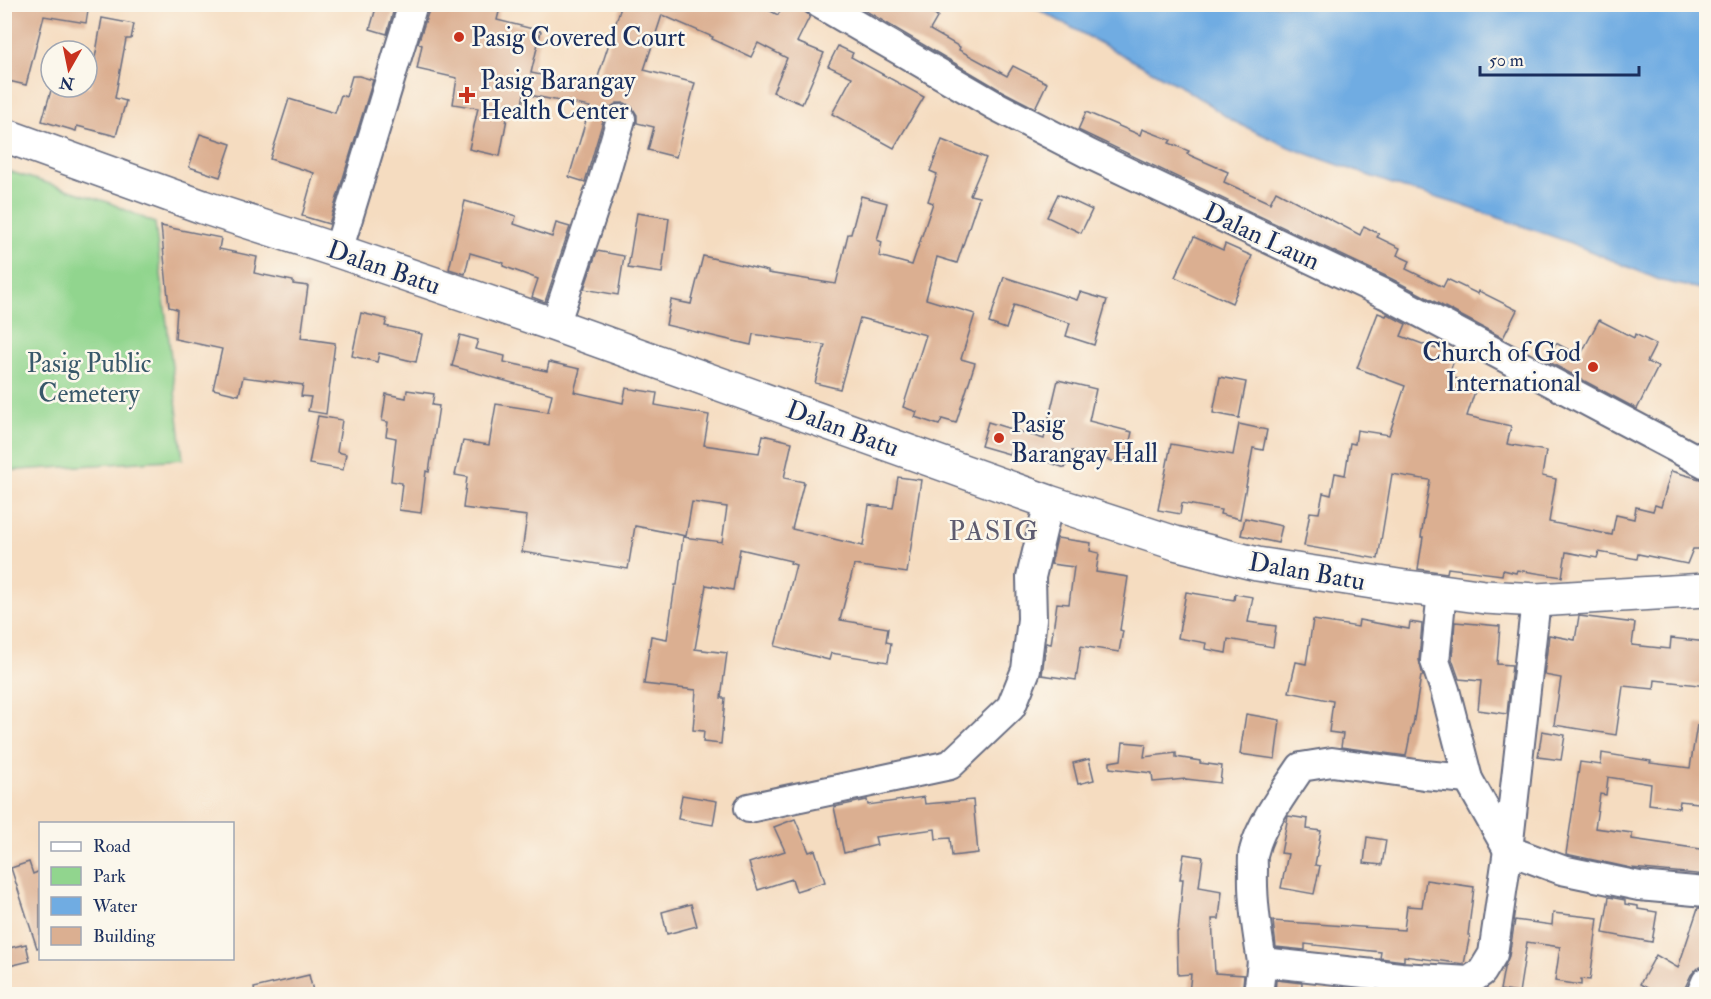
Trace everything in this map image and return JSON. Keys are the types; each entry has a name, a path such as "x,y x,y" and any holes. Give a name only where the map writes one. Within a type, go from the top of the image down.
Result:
{"main road":[{"name":"Dalan Batu","path":"4,135 203,207 555,325 1049,502 1175,543 1257,564 1485,597 1536,600 1707,590"}],"street":[{"path":"338,251 413,4"},
{"name":"Dalan Laun","path":"820,4 994,105 1089,154 1385,294 1707,464"},
{"path":"555,325 621,119"},
{"path":"748,808 950,765 1011,707 1026,670 1032,620 1031,577 1049,502"},
{"path":"1442,591 1435,661 1445,690 1468,779 1508,850 1562,870 1639,886 1707,892"},
{"path":"1262,962 1401,977 1468,981 1482,972 1493,954 1508,850 1536,600"},
{"path":"1258,994 1262,962 1254,916 1253,852 1264,827 1301,767 1332,762 1468,779"},
{"path":"1701,994 1707,982"}],"green space":[{"name":"Pasig Public Cemetery","path":"5,170 108,202 155,223 183,459 5,471"}],"water":[{"path":"1030,5 1706,5 1706,290 1662,281 1566,241 1291,148 1233,121 1185,89"}],"building":[{"path":"6,4 89,4 86,23 44,16 26,85 4,80"},
{"path":"377,4 395,5 387,34 370,29"},
{"path":"431,4 501,4 497,20 541,31 531,73 595,86 622,4 757,4 778,15 784,4 804,4 805,12 810,16 797,42 824,53 802,104 773,92 787,58 758,43 751,57 712,39 713,37 662,15 644,70 695,83 676,157 648,150 654,127 637,123 637,115 632,107 625,103 617,103 605,114 585,182 569,177 590,107 524,94 520,116 508,113 500,156 469,149 478,108 453,104 457,78 417,69 422,45 418,43"},
{"path":"854,4 917,4 938,16 930,30 960,47 959,50 1007,76 1013,66 1047,83 1035,108 1002,91"},
{"path":"102,18 134,24 131,39 126,39 115,98 126,101 116,136 77,126 76,131 42,121 48,99 99,99 98,39"},
{"path":"838,46 853,53 851,57 924,97 894,148 832,114 852,77 828,66"},
{"path":"352,76 373,80 329,224 302,216 314,173 270,159 289,99 335,113 341,95 346,97"},
{"path":"1086,112 1140,135 1142,129 1171,140 1169,143 1189,151 1187,154 1228,172 1224,182 1270,203 1276,191 1360,235 1364,226 1379,234 1377,237 1400,248 1397,255 1410,261 1406,269 1443,287 1447,279 1478,294 1479,291 1517,310 1503,338 1392,279 1078,130"},
{"path":"200,134 231,144 220,177 189,167"},
{"path":"942,140 986,158 970,195 979,197 957,263 937,257 926,299 975,314 961,359 975,363 956,423 942,419 939,425 915,417 917,412 903,407 926,335 860,318 840,389 815,383 825,345 753,334 751,345 666,325 671,300 691,304 703,256 768,271 768,273 836,284 848,234 851,234 861,196 887,203 877,240 882,242 879,256 912,265 933,203 928,201 937,174 930,171"},
{"path":"1058,194 1092,210 1081,233 1047,217"},
{"path":"465,201 516,216 514,224 552,237 556,223 570,227 545,302 532,297 538,279 503,266 504,263 470,253 465,274 449,269"},
{"path":"637,213 669,218 662,273 628,268"},
{"path":"161,226 221,238 219,249 257,257 254,273 308,286 301,338 335,343 326,414 308,411 311,397 301,396 303,385 243,377 239,395 213,389 222,349 175,339 177,309 169,307"},
{"path":"1194,237 1223,250 1225,244 1252,256 1232,303 1175,277"},
{"path":"597,251 624,256 618,295 584,289"},
{"path":"1004,277 1077,300 1080,292 1107,300 1094,345 1066,336 1070,323 1014,305 1006,329 989,323"},
{"path":"361,313 387,319 385,326 422,334 416,362 379,353 377,362 352,356"},
{"path":"1378,313 1386,316 1387,314 1406,324 1401,336 1436,349 1437,345 1457,353 1448,376 1477,385 1467,416 1511,426 1507,444 1546,451 1542,476 1556,479 1549,522 1612,535 1616,515 1634,519 1636,507 1653,511 1655,505 1661,507 1671,471 1707,481 1707,549 1693,549 1687,564 1638,554 1637,559 1599,552 1597,558 1566,552 1562,577 1517,570 1516,573 1503,570 1502,575 1448,568 1447,573 1418,569 1430,480 1392,474 1378,559 1304,546 1310,512 1319,513 1323,493 1331,495 1335,473 1345,475 1350,443 1355,444 1357,430 1389,435 1405,386 1357,368"},
{"path":"1599,320 1634,338 1635,334 1656,344 1647,362 1658,367 1637,409 1547,361 1556,343 1580,356"},
{"path":"460,335 478,340 475,349 505,356 504,362 547,371 549,362 580,369 574,392 623,403 626,388 657,393 655,405 709,415 704,445 759,453 763,435 792,442 784,478 804,482 792,529 863,546 869,505 893,508 898,477 921,480 907,573 854,565 840,620 888,628 886,642 891,643 888,662 831,653 829,660 775,646 796,565 790,563 791,561 740,549 733,590 706,585 695,649 727,653 721,698 725,698 721,744 703,742 704,731 693,730 696,690 644,684 651,636 667,639 683,537 722,542 727,507 692,502 686,536 635,526 628,569 522,552 527,516 463,508 467,477 455,475 463,441 489,445 496,404 548,412 552,394 452,366"},
{"path":"1220,377 1246,382 1239,418 1213,413"},
{"path":"1058,380 1096,389 1089,421 1132,432 1125,464 1072,451 1065,468 1011,449 1009,454 981,446 988,422 1044,439"},
{"path":"407,390 434,394 432,405 439,406 429,472 426,471 421,513 399,510 402,483 391,481 396,438 386,436 388,422 382,421 386,394 406,398"},
{"path":"318,416 342,420 337,452 346,454 343,470 309,464"},
{"path":"1239,424 1267,430 1263,450 1253,448 1240,519 1220,514 1221,510 1182,503 1180,514 1158,510 1171,444 1233,455"},
{"path":"1245,518 1282,526 1278,543 1241,535"},
{"path":"1057,538 1091,543 1090,551 1099,553 1096,572 1128,577 1119,652 1081,646 1076,680 1042,675 1046,643 1051,644 1057,603 1069,604 1074,567 1051,564"},
{"path":"1186,592 1234,600 1235,594 1253,597 1248,622 1276,626 1273,647 1228,639 1226,653 1205,649 1206,643 1178,638"},
{"path":"1579,616 1635,623 1632,645 1670,649 1671,638 1707,642 1707,686 1655,680 1654,689 1623,686 1616,735 1554,725 1561,678 1544,675 1549,635 1575,640"},
{"path":"1313,620 1358,627 1359,620 1409,629 1410,622 1422,624 1419,660 1423,676 1421,676 1406,756 1341,747 1343,734 1329,732 1333,701 1289,692 1296,662 1306,664"},
{"path":"1455,622 1500,626 1497,664 1512,665 1507,714 1478,710 1481,681 1459,679 1452,659"},
{"path":"1246,714 1280,720 1275,759 1240,754"},
{"path":"1697,725 1707,726 1707,804 1680,801 1679,808 1649,804 1651,784 1608,777 1606,795 1600,794 1595,828 1632,833 1632,839 1707,850 1707,875 1631,868 1566,854 1580,762 1601,765 1602,753 1690,768"},
{"path":"1542,731 1565,735 1561,760 1538,757"},
{"path":"1123,742 1146,744 1144,757 1176,753 1176,757 1222,766 1220,783 1186,779 1153,782 1152,773 1110,768 1110,762 1121,760"},
{"path":"1089,759 1094,780 1078,784 1073,763"},
{"path":"682,795 717,801 713,825 678,819"},
{"path":"924,797 925,804 973,800 978,853 952,856 950,838 936,839 935,829 875,837 877,845 844,853 834,807 867,800 868,805"},
{"path":"1288,816 1308,819 1307,829 1321,831 1315,865 1320,866 1314,894 1281,888 1288,854 1281,853"},
{"path":"795,819 809,852 815,850 825,882 796,891 792,879 758,890 749,863 785,851 774,827"},
{"path":"1367,837 1386,840 1382,865 1364,863"},
{"path":"1184,854 1203,857 1199,887 1222,891 1219,919 1212,919 1215,973 1244,975 1242,994 1189,993 1191,974 1178,975 1177,932"},
{"path":"29,862 33,874 39,871 39,947 37,948 11,868"},
{"path":"1426,880 1474,887 1468,935 1470,935 1464,964 1404,956 1404,961 1380,958 1381,952 1305,944 1305,950 1276,947 1273,921 1404,930 1407,906 1422,907"},
{"path":"1609,897 1625,900 1625,904 1638,906 1638,909 1657,912 1652,942 1603,933"},
{"path":"691,904 697,926 667,934 662,912"},
{"path":"1698,908 1707,908 1707,954 1703,966 1691,975 1682,994 1658,994 1640,984 1656,955 1678,968"},
{"path":"1553,913 1598,918 1590,980 1581,979 1581,985 1555,981 1560,947 1527,942 1519,993 1500,990 1515,920 1552,925"},
{"path":"26,944 30,961 9,966 5,949"},
{"path":"309,975 313,991 296,994 255,994 254,988"},
{"path":"1276,980 1302,983 1301,994 1275,994"}],"place":[{"name":"Pasig Covered Court","path":"459,37"},
{"name":"Pasig Barangay Health Center","path":"467,95"},
{"name":"Church of God International","path":"1593,367"},
{"name":"Pasig Barangay Hall","path":"999,438"}],"district":[{"name":"PASIG","path":"994,530"}]}
